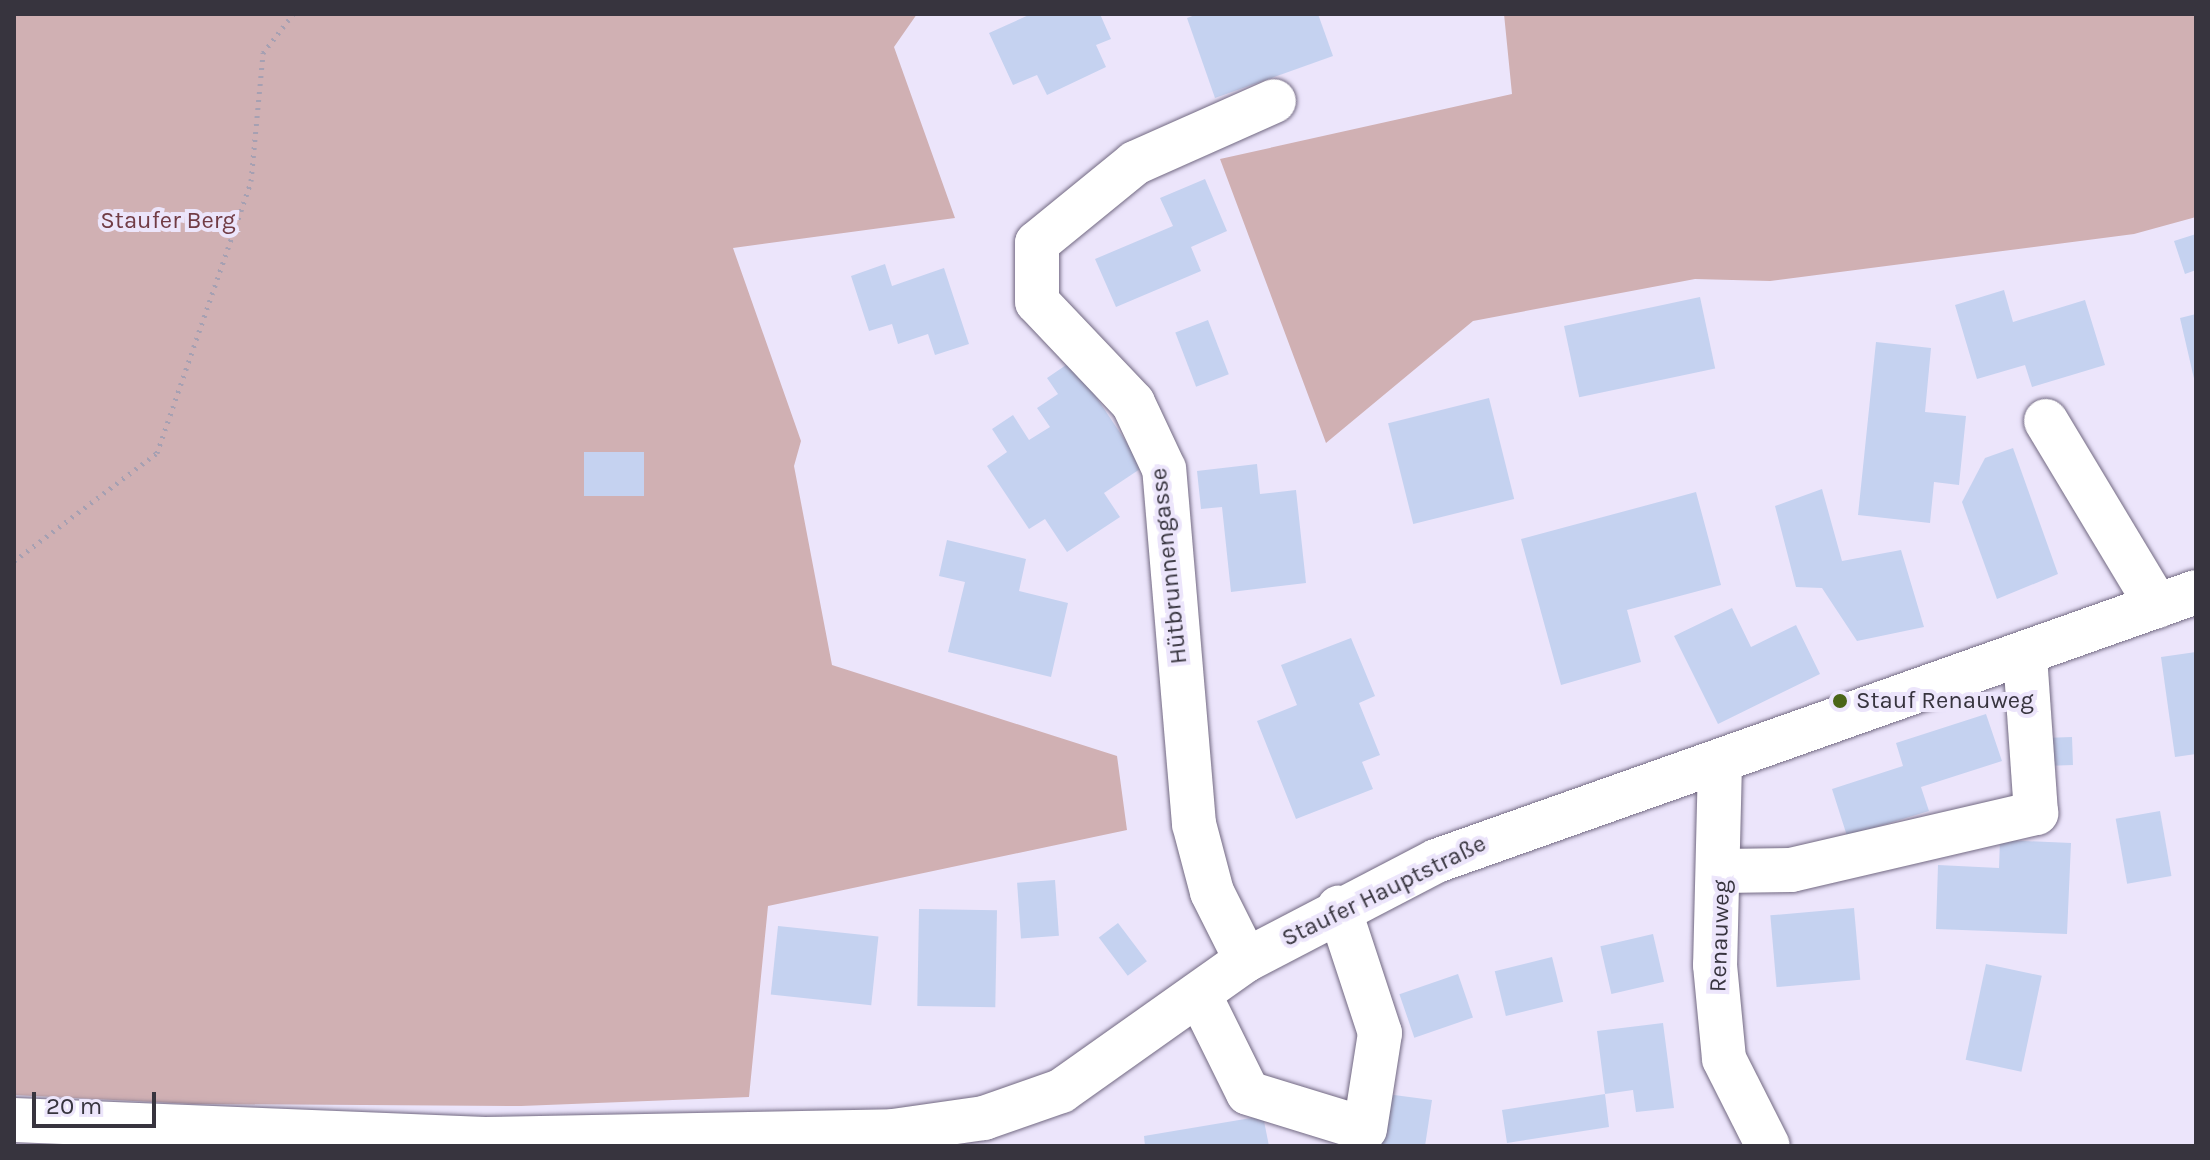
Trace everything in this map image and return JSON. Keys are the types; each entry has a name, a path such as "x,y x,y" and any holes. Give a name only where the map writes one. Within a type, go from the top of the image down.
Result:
{"street":[{"name":"Hütbrunnengasse","path":"1246,960 1212,892 1194,824 1164,469 1133,403 1037,302 1037,243 1135,163 1274,101"},
{"path":"2046,421 2177,599"},
{"name":"Staufer Hauptstraße","path":"14,1120 485,1139 893,1131 984,1118 1061,1091 1246,960 1339,908 1487,840 1720,763 2177,599"},
{"path":"1722,871 1791,870 2036,813 2025,656"},
{"name":"Renauweg","path":"1720,763 1722,871 1715,965 1724,1059 1768,1146"},
{"path":"1199,994 1248,1093 1365,1129 1380,1033 1339,908"}],"path":[{"path":"14,561 157,453 251,181 263,53 293,14"}],"green space":[{"name":"Staufer Berg","path":"14,14 917,14 894,47 955,218 733,248 801,441 794,466 832,665 1117,756 1127,830 768,906 749,1097 521,1106 193,1104 14,1095"},
{"path":"1504,14 2196,14 2196,217 2134,234 1770,281 1695,279 1473,321 1326,443 1220,159 1512,94"}],"building":[{"path":"1031,14 1100,14 1111,39 1096,45 1106,67 1047,95 1037,75 1013,85 989,33"},
{"path":"1198,14 1318,14 1333,56 1215,98 1187,18"},
{"path":"1205,179 1227,231 1191,247 1201,271 1116,307 1095,259 1173,226 1160,198"},
{"path":"2196,234 2196,270 2185,274 2174,241"},
{"path":"885,264 892,286 944,268 969,344 935,355 928,334 898,344 892,324 869,331 851,276"},
{"path":"2004,290 2013,322 2085,300 2105,365 2032,387 2025,365 1977,379 1955,305"},
{"path":"1700,297 1715,368 1579,397 1564,326"},
{"path":"2196,314 2196,383 2195,383 2180,318"},
{"path":"1208,320 1229,374 1196,387 1175,333"},
{"path":"1876,342 1931,348 1925,412 1966,416 1959,485 1934,482 1930,523 1858,515"},
{"path":"1072,361 1143,467 1104,493 1120,517 1067,552 1045,519 1029,529 987,466 1007,452 992,429 1013,415 1029,440 1050,427 1037,408 1058,394 1047,378"},
{"path":"1489,398 1514,499 1413,524 1388,423"},
{"path":"2013,448 2058,574 1997,599 1962,502 1985,458"},
{"path":"584,452 644,452 644,496 584,496"},
{"path":"1257,464 1260,494 1296,490 1306,583 1231,592 1222,507 1201,509 1197,471"},
{"path":"1822,489 1842,561 1901,550 1924,627 1857,641 1822,588 1796,587 1775,506"},
{"path":"1696,492 1721,585 1627,610 1641,662 1561,685 1521,539"},
{"path":"947,540 1026,559 1019,591 1068,603 1051,677 948,652 965,582 939,576"},
{"path":"1732,608 1751,647 1796,625 1820,674 1718,724 1674,636"},
{"path":"1351,638 1375,696 1359,703 1380,755 1362,762 1373,789 1296,819 1257,721 1297,705 1281,665"},
{"path":"2196,652 2196,754 2175,757 2161,657"},
{"path":"1986,714 2002,761 1921,787 1929,811 1847,836 1832,789 1903,766 1896,743"},
{"path":"2072,737 2073,765 2051,766 2050,738"},
{"path":"2160,811 2171,876 2127,884 2116,819"},
{"path":"2000,840 2071,843 2067,934 1936,929 1938,865 1999,868"},
{"path":"1055,880 1059,936 1021,939 1017,883"},
{"path":"1854,908 1860,980 1777,987 1770,915"},
{"path":"919,909 997,910 995,1007 917,1006"},
{"path":"1118,923 1147,961 1128,976 1099,937"},
{"path":"778,926 878,937 871,1005 771,995"},
{"path":"1653,934 1664,982 1611,994 1600,946"},
{"path":"1552,957 1563,1002 1506,1016 1495,971"},
{"path":"1986,964 2042,976 2021,1072 1966,1060"},
{"path":"1458,974 1473,1017 1414,1038 1399,994"},
{"path":"1663,1023 1674,1108 1636,1112 1633,1090 1605,1094 1597,1031"},
{"path":"1379,1093 1432,1100 1425,1146 1372,1146"},
{"path":"1605,1094 1609,1127 1507,1143 1502,1110"},
{"path":"1263,1116 1269,1146 1145,1146 1144,1136"}],"place":[{"name":"Stauf Renauweg","path":"1840,701"}]}
